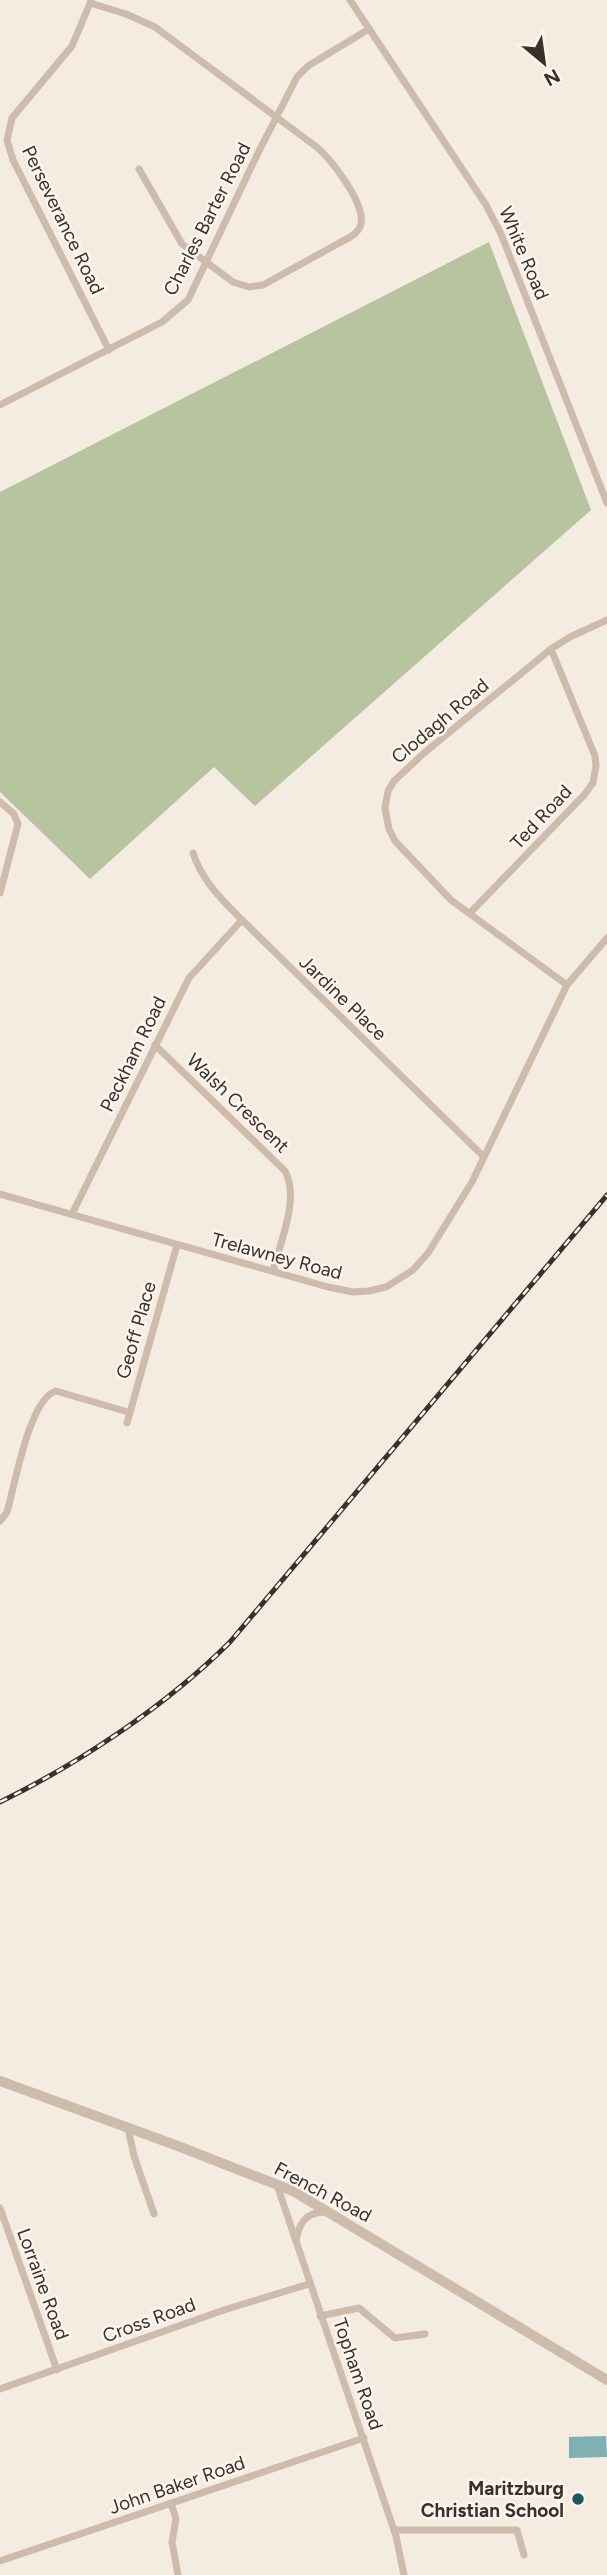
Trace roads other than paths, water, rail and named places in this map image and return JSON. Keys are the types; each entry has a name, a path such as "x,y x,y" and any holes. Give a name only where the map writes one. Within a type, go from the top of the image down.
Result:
{"street":[{"name":"White Road","path":"350,0 486,205 501,234 607,503"},
{"path":"91,2 155,27 277,116 330,159 357,201 361,212 359,230 263,285 249,287 233,282 207,261 193,254 178,239 139,169"},
{"name":"Perseverance Road","path":"91,2 72,46 12,118 7,140 13,160 109,350"},
{"name":"Charles Barter Road","path":"0,404 109,350 176,312 188,300 297,77 308,66 369,29"},
{"name":"Clodagh Road","path":"566,985 451,900 395,841 386,818 385,800 394,781 424,753 551,649 607,620"},
{"name":"Ted Road","path":"470,913 556,826 593,783 595,756 551,649"},
{"path":"0,802 14,814 18,824 0,893"},
{"name":"Jardine Place","path":"193,853 206,880 242,920 483,1156"},
{"name":"Peckham Road","path":"72,1214 189,978 242,920"},
{"name":"Trelawney Road","path":"0,1194 353,1292 377,1289 403,1278 421,1261 443,1231 472,1182 566,985 607,938"},
{"name":"Walsh Crescent","path":"155,1045 285,1171 290,1179 291,1201 273,1271"},
{"name":"Geoff Place","path":"127,1423 177,1245"},
{"path":"0,1521 7,1512 33,1416 46,1396 56,1391 128,1412"},
{"name":"French Road","path":"0,2081 277,2185 330,2212 607,2380"},
{"path":"128,2128 134,2156 154,2214"},
{"name":"Topham Road","path":"277,2185 394,2530 403,2560 404,2575"},
{"name":"Lorraine Road","path":"0,2208 4,2234 57,2370"},
{"path":"296,2243 299,2228 307,2216 316,2212 330,2212"},
{"name":"Cross Road","path":"0,2389 224,2310 309,2284"},
{"path":"320,2316 359,2308 395,2338 425,2334"},
{"name":"John Baker Road","path":"0,2561 364,2438"},
{"path":"171,2503 176,2519 172,2542 178,2575"},
{"path":"394,2530 517,2530 524,2555"}],"water":[{"path":"606,2436 607,2457 569,2458 569,2437"}],"railway":[{"path":"0,1802 61,1769 121,1731 179,1688 230,1642 607,1195"}],"place":[{"name":"Maritzburg Christian School","path":"578,2499"}]}
